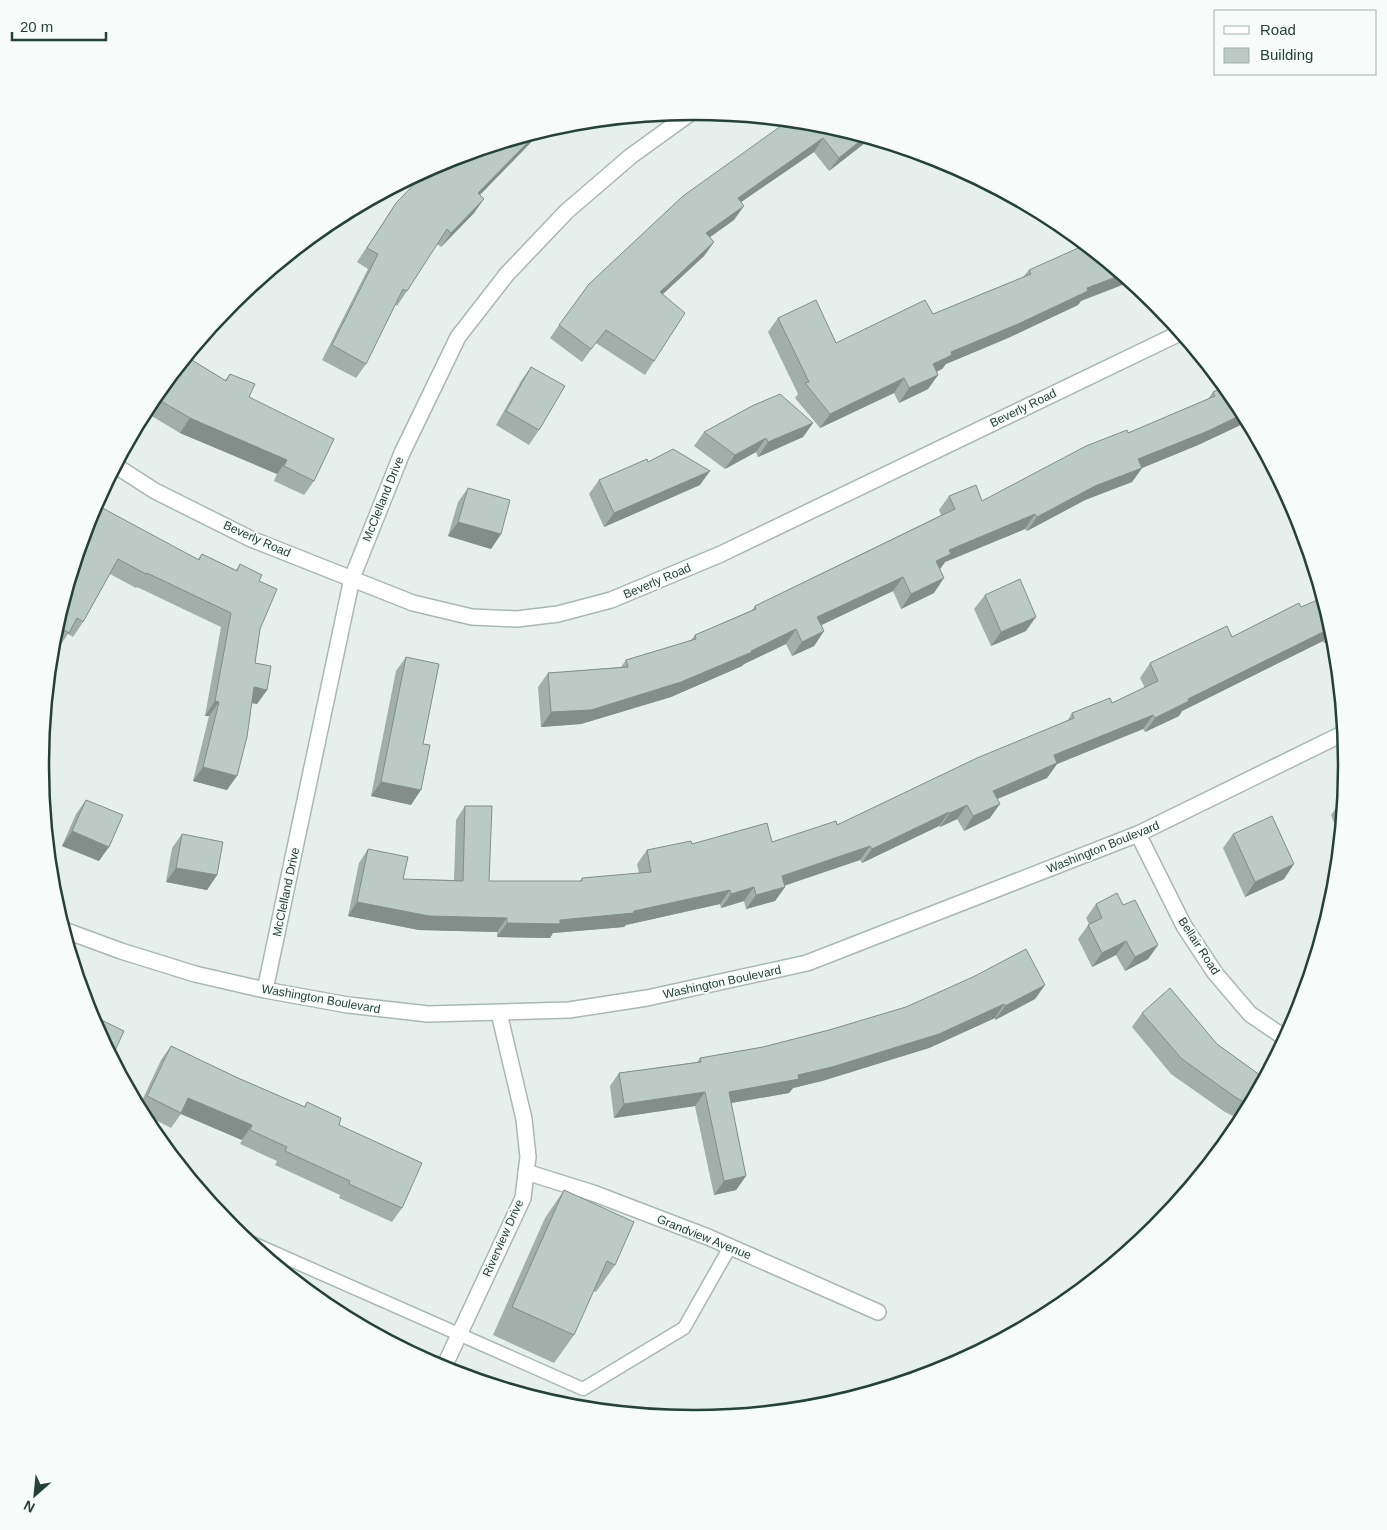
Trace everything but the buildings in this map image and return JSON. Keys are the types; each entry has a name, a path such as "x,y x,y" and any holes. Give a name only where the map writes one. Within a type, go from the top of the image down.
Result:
{"street":[{"name":"McClelland Drive","path":"265,990 352,578 402,453 458,337 507,274 567,211 631,156 680,121"},
{"name":"Beverly Road","path":"121,469 155,491 251,539 413,603 472,617 517,619 558,614 611,600 721,554 1174,336"},
{"name":"Washington Boulevard","path":"71,933 121,951 195,974 348,1006 419,1013 499,1013 569,1010 647,998 807,963 1138,834 1337,736"},
{"name":"Bellair Road","path":"1138,834 1184,926 1215,973 1250,1014 1279,1034"},
{"name":"Riverview Drive","path":"447,1361 522,1198 526,1172 528,1157 524,1119 499,1013"},
{"name":"Grandview Avenue","path":"526,1172 593,1193 708,1237 878,1312"}],"lane":[{"path":"268,1250 583,1389 684,1328 730,1247"}]}
